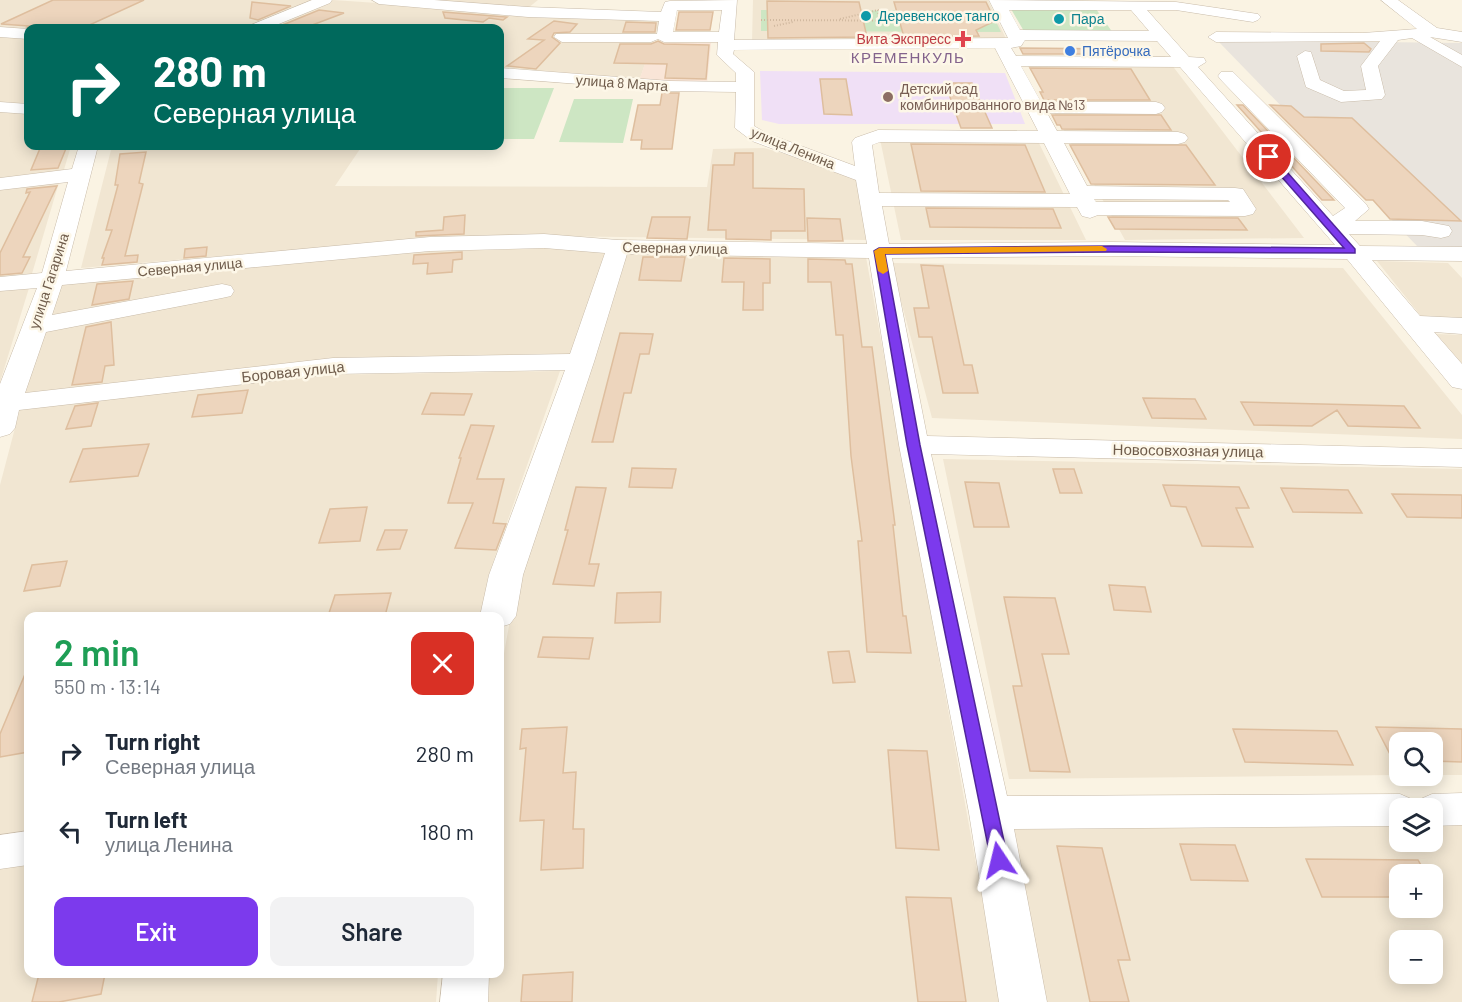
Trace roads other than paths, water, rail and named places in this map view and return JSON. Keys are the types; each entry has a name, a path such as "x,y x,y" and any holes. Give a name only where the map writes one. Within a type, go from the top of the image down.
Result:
{"street":[{"path":"267,24 325,0"},
{"path":"380,0 528,12 668,17"},
{"path":"1388,0 1432,32"},
{"path":"664,37 670,5 730,3 726,41"},
{"path":"1133,3 1352,251 1462,381"},
{"path":"1111,249 1033,107 1009,47 997,9 1133,3 1176,6 1253,17"},
{"path":"0,32 24,34"},
{"path":"1216,37 1363,38 1432,32 1462,37"},
{"path":"1414,34 1462,62"},
{"path":"1009,47 1162,36"},
{"path":"1305,56 1312,83 1341,97 1376,95 1369,66 1394,36"},
{"path":"562,37 664,37 726,41 1009,47 1188,66"},
{"name":"улица Ленина","path":"726,41 725,56 745,72 745,128 759,137 866,177"},
{"name":"улица 8 Марта","path":"504,73 670,86 745,87"},
{"path":"1227,76 1358,209 1330,227"},
{"path":"1217,99 1249,99"},
{"path":"0,107 24,109"},
{"path":"1033,107 1156,108"},
{"path":"1023,1002 990,813 914,445 866,177 862,142 878,136 1178,138"},
{"name":"улица Гагарина","path":"2,415 52,280 87,150"},
{"path":"0,184 80,174"},
{"path":"871,199 1084,200 1234,195 1245,208 1084,200"},
{"path":"1330,227 1422,228 1441,231"},
{"name":"Северная улица","path":"0,284 430,244 534,241 618,247 879,251 1111,249 1462,254"},
{"path":"499,612 506,575 618,247"},
{"path":"35,326 222,291"},
{"path":"1412,323 1462,326"},
{"name":"Боровая улица","path":"2,415 333,366 580,362"},
{"name":"Новосовхозная улица","path":"914,445 1462,458"},
{"path":"1443,810 1462,809"},
{"path":"990,813 1389,810"},
{"path":"0,852 24,849"},
{"path":"464,1002 466,978"}],"place":[{"name":"Деревенское танго","path":"866,16"},
{"name":"Пара","path":"1059,19"},
{"name":"Вита Экспресс","path":"963,39"},
{"name":"Пятёрочка","path":"1070,51"},
{"name":"Детский сад комбинированного вида №13","path":"888,97"}],"district":[{"name":"КРЕМЕНКУЛЬ","path":"908,58"}]}
